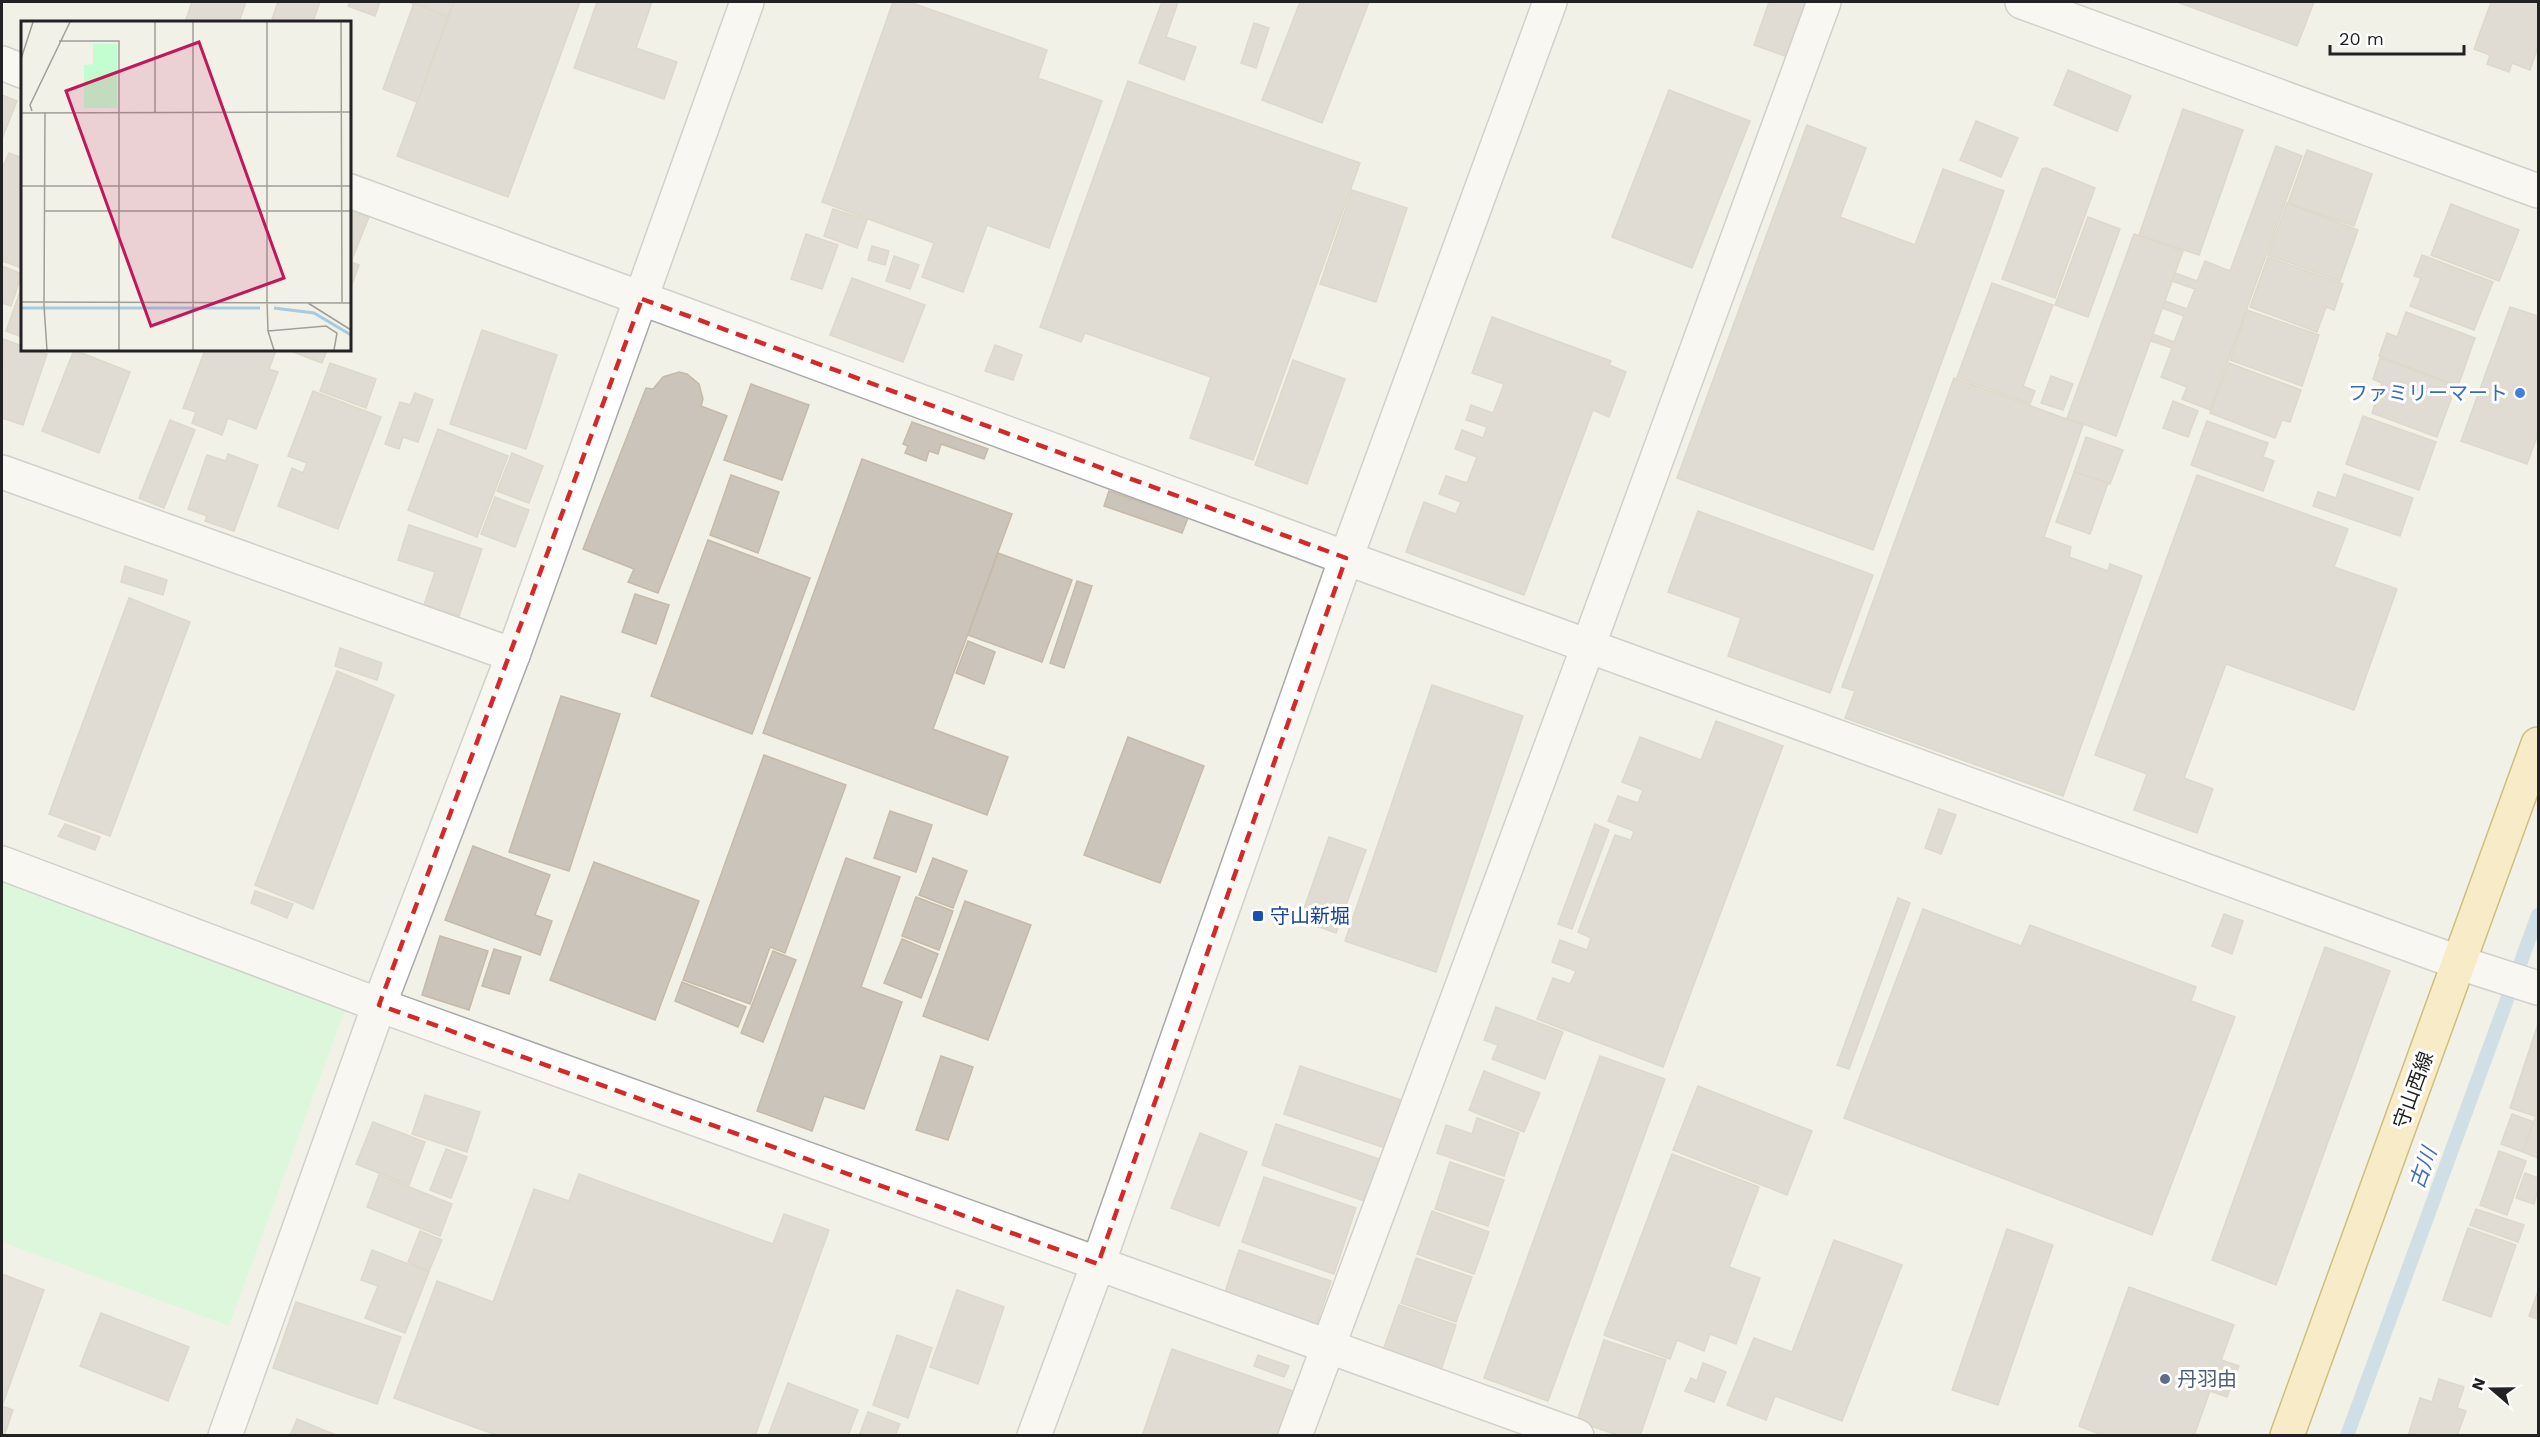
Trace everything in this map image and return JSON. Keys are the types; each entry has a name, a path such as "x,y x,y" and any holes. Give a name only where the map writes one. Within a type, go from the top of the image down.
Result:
{"main road":[{"name":"守山西線","path":"2287,1436 2538,744"}],"street":[{"path":"225,1436 379,1005 513,656 747,2"},
{"path":"1034,1436 1098,1264 1346,558 1550,2"},
{"path":"1295,1436 1824,2"},
{"path":"2022,2 2538,191"},
{"path":"2,63 21,71"},
{"path":"351,191 1346,558 1589,644 2460,963 2533,986"},
{"path":"2,472 513,656"},
{"path":"2,863 379,1005 1577,1436"}],"highlighted area":[{"path":"642,299 1346,558 1098,1264 379,1005"}],"green space":[{"path":"2,879 346,1007 229,1326 2,1242"}],"building":[{"path":"192,2 246,2 239,21 185,21"},
{"path":"278,2 320,2 313,21 271,21"},
{"path":"350,2 380,2 375,16 348,6"},
{"path":"408,2 454,2 448,17"},
{"path":"454,2 580,2 508,197 397,156"},
{"path":"597,2 652,2 636,48 677,62 664,99 574,68"},
{"path":"893,2 909,2 1047,50 1038,78 1102,101 1049,248 987,225 963,292 922,277 934,243 822,202"},
{"path":"1162,2 1178,2 1166,37 1196,47 1184,80 1139,63"},
{"path":"1300,2 1369,2 1322,123 1262,100"},
{"path":"1769,2 1810,2 1791,58 1754,45"},
{"path":"2177,2 2314,2 2297,46"},
{"path":"2491,2 2538,2 2538,47 2530,70 2512,63 2509,72 2487,64 2490,55 2474,49"},
{"path":"414,3 448,17 417,102 383,89"},
{"path":"1254,23 1269,28 1256,68 1241,63"},
{"path":"2068,70 2131,96 2117,131 2054,105"},
{"path":"1128,81 1360,163 1253,460 1190,438 1211,377 1085,333 1081,342 1040,327"},
{"path":"1669,90 1750,121 1692,268 1612,237"},
{"path":"2,95 17,101 2,139"},
{"path":"2183,109 2243,130 2199,255 2139,235"},
{"path":"1976,121 2018,138 2001,177 1960,160"},
{"path":"1807,125 1866,148 1840,217 1915,245 1943,169 2004,191 1873,550 1677,478"},
{"path":"2276,146 2302,156 2210,410 2182,399 2187,387 2161,377 2172,348 2151,341 2153,334 2174,342 2184,316 2162,308 2165,301 2187,309 2195,289 2172,281 2175,273 2197,281 2205,261 2230,271"},
{"path":"2307,150 2372,174 2354,226 2288,203"},
{"path":"9,153 21,158 21,268 2,261 2,166"},
{"path":"2046,168 2095,188 2055,298 2002,279 2042,169"},
{"path":"1352,190 1407,208 1376,302 1320,284"},
{"path":"2287,203 2358,230 2340,281 2268,255"},
{"path":"2451,204 2519,230 2499,281 2431,255"},
{"path":"351,209 369,217 351,262"},
{"path":"833,209 867,220 857,248 824,236"},
{"path":"2088,217 2120,229 2088,317 2055,305"},
{"path":"806,234 838,245 822,289 791,279"},
{"path":"2134,234 2183,251 2116,436 2067,418"},
{"path":"872,246 889,251 885,265 868,260"},
{"path":"2422,255 2493,282 2474,330 2410,306 2421,278 2414,276"},
{"path":"894,256 919,265 910,289 886,281"},
{"path":"2268,257 2343,284 2334,310 2326,307 2317,332 2250,307"},
{"path":"351,262 359,265 351,287"},
{"path":"2,266 21,274 21,277 11,306 2,303"},
{"path":"852,278 925,305 903,362 830,335"},
{"path":"1992,283 2053,305 2023,386 2035,391 2030,404 1957,377"},
{"path":"21,289 21,337 6,331"},
{"path":"2510,307 2538,316 2538,434 2527,464 2461,441"},
{"path":"2247,310 2319,335 2302,386 2230,360"},
{"path":"2406,312 2475,338 2458,386 2379,356 2387,333 2397,337"},
{"path":"1492,317 1611,361 1609,365 1626,372 1609,417 1593,410 1524,595 1406,552 1424,502 1456,514 1461,502 1439,494 1446,476 1467,483 1477,457 1455,449 1462,430 1483,438 1487,427 1466,420 1471,405 1493,413 1504,384 1472,373"},
{"path":"482,330 557,355 526,449 450,424"},
{"path":"3,339 21,346 21,351 47,354 23,425 2,418"},
{"path":"995,345 1022,355 1013,380 985,371"},
{"path":"74,351 130,372 99,453 42,431"},
{"path":"205,351 276,351 269,369 278,372 256,429 228,418 222,435 192,423 196,412 183,408"},
{"path":"291,351 327,351 322,363"},
{"path":"2380,358 2456,386 2437,437 2372,413 2382,383 2373,379"},
{"path":"1293,360 1345,379 1307,484 1255,465"},
{"path":"330,363 376,379 366,408 320,391"},
{"path":"2229,363 2301,390 2290,422 2282,420 2275,438 2210,413"},
{"path":"679,372 687,374 699,384 703,399 701,406 727,416 658,593 628,582 634,569 583,549 646,388 653,389 663,377"},
{"path":"2051,376 2073,384 2063,410 2041,403"},
{"path":"1954,378 2083,425 2044,537 2071,547 2069,557 2108,571 2110,564 2142,576 2063,796 1845,718 1855,691 1842,687"},
{"path":"751,384 809,405 782,480 724,460"},
{"path":"313,391 381,417 338,529 278,506 292,468 303,473 307,463 288,456"},
{"path":"415,393 433,400 418,442 403,437 399,449 385,444 400,402 410,405"},
{"path":"2173,401 2198,411 2188,437 2163,428"},
{"path":"2363,416 2436,442 2419,490 2346,464"},
{"path":"170,420 195,430 164,508 139,498"},
{"path":"2207,421 2268,443 2263,457 2274,461 2263,491 2191,465"},
{"path":"912,422 988,449 984,459 941,444 938,454 929,451 926,461 905,453 908,446 903,444"},
{"path":"438,429 508,456 477,537 408,510"},
{"path":"2086,437 2123,450 2110,484 2074,472"},
{"path":"512,453 543,466 529,503 497,491"},
{"path":"228,454 258,465 234,531 205,521 207,516 188,509 207,455 226,461"},
{"path":"862,459 1012,514 933,729 1008,757 987,815 763,733"},
{"path":"2074,472 2108,483 2090,534 2056,522"},
{"path":"2344,474 2413,498 2400,536 2313,506 2318,492 2336,498"},
{"path":"731,475 779,492 758,553 710,535"},
{"path":"2197,475 2348,529 2334,567 2397,589 2354,710 2226,664 2184,778 2213,789 2197,833 2134,810 2147,774 2095,755"},
{"path":"1109,491 1188,518 1182,533 1104,506"},
{"path":"495,497 529,510 515,547 481,534"},
{"path":"1698,511 1873,575 1830,693 1728,656 1741,618 1668,592"},
{"path":"409,525 482,549 459,616 424,605 435,572 398,560"},
{"path":"708,540 810,578 752,734 651,696"},
{"path":"998,553 1072,580 1042,662 968,635"},
{"path":"125,566 167,580 163,595 121,582"},
{"path":"1077,581 1092,586 1064,668 1050,663"},
{"path":"635,594 669,605 656,644 622,632"},
{"path":"129,598 190,622 110,836 49,814"},
{"path":"968,641 995,652 984,684 956,673"},
{"path":"340,648 382,663 377,680 335,666"},
{"path":"337,671 394,695 313,909 255,885"},
{"path":"1432,685 1523,716 1436,972 1345,941"},
{"path":"561,696 620,714 569,871 509,852"},
{"path":"1716,721 1783,746 1663,1067 1537,1019 1553,978 1570,984 1576,971 1552,962 1560,940 1587,950 1591,938 1578,932 1615,835 1631,840 1634,831 1608,821 1618,796 1638,803 1643,790 1622,782 1640,737 1701,760"},
{"path":"1128,737 1204,766 1160,883 1084,855"},
{"path":"764,755 846,785 785,953 770,947 750,1004 683,980"},
{"path":"1939,809 1956,815 1941,854 1925,848"},
{"path":"890,811 932,825 916,872 874,858"},
{"path":"65,824 100,837 95,850 58,836"},
{"path":"1595,824 1609,830 1572,929 1558,924"},
{"path":"1329,837 1366,850 1336,933 1300,920"},
{"path":"473,846 550,875 535,915 552,921 540,955 445,920"},
{"path":"846,858 900,877 861,987 902,1002 864,1109 824,1096 812,1131 757,1111"},
{"path":"933,858 967,871 953,908 919,895"},
{"path":"594,862 699,901 655,1020 550,980"},
{"path":"255,891 293,904 287,918 251,903"},
{"path":"916,897 953,911 939,950 902,936"},
{"path":"1898,898 1910,903 1849,1069 1837,1065"},
{"path":"965,901 1031,925 988,1040 923,1016"},
{"path":"1923,909 2021,946 2030,925 2196,987 2191,1001 2235,1017 2152,1235 1844,1118"},
{"path":"2224,914 2243,921 2232,954 2212,946"},
{"path":"440,936 488,951 469,1010 422,995"},
{"path":"902,939 938,954 921,998 884,983"},
{"path":"2325,947 2390,971 2276,1285 2212,1260"},
{"path":"494,949 521,957 509,994 482,986"},
{"path":"773,951 796,960 763,1042 741,1033"},
{"path":"682,982 746,1007 738,1027 675,1001"},
{"path":"1496,1007 1563,1032 1545,1079 1492,1059 1498,1045 1484,1040"},
{"path":"2538,1024 2538,1117 2510,1108"},
{"path":"941,1056 973,1067 948,1140 916,1130"},
{"path":"1600,1056 1665,1079 1548,1401 1484,1378"},
{"path":"1300,1066 1407,1102 1391,1150 1284,1114"},
{"path":"1484,1071 1540,1093 1524,1132 1469,1110"},
{"path":"1698,1086 1812,1131 1787,1195 1673,1150"},
{"path":"425,1095 480,1112 467,1152 412,1134"},
{"path":"2512,1114 2534,1122 2523,1152 2501,1144"},
{"path":"1477,1118 1519,1133 1504,1176 1437,1153 1446,1125 1472,1134"},
{"path":"2535,1118 2538,1120 2538,1158 2523,1152"},
{"path":"373,1122 425,1142 409,1185 356,1164"},
{"path":"1276,1124 1382,1160 1367,1202 1262,1165"},
{"path":"1200,1133 1247,1152 1219,1226 1171,1208"},
{"path":"446,1149 467,1157 451,1198 430,1190"},
{"path":"2499,1151 2526,1161 2507,1215 2480,1205"},
{"path":"1672,1154 1759,1187 1729,1267 1760,1278 1736,1344 1710,1334 1704,1351 1677,1340 1670,1359 1604,1335"},
{"path":"1450,1162 1504,1180 1488,1226 1435,1209"},
{"path":"2525,1173 2538,1178 2538,1190 2534,1204 2516,1198"},
{"path":"579,1174 773,1244 784,1214 829,1230 755,1436 499,1436 394,1398 437,1281 493,1302 534,1189 569,1201"},
{"path":"379,1175 452,1204 440,1236 367,1207"},
{"path":"1264,1177 1356,1208 1334,1274 1242,1242"},
{"path":"2476,1209 2524,1225 2518,1242 2470,1225"},
{"path":"1432,1211 1489,1232 1474,1274 1417,1254"},
{"path":"2468,1228 2516,1245 2491,1317 2443,1300"},
{"path":"2007,1229 2053,1245 1998,1405 1952,1390"},
{"path":"420,1231 442,1240 429,1271 408,1262"},
{"path":"1834,1240 1902,1265 1842,1421 1775,1396 1766,1420 1727,1405 1754,1338 1792,1352"},
{"path":"372,1250 429,1272 405,1333 365,1318 378,1286 361,1280"},
{"path":"1239,1250 1331,1281 1315,1329 1223,1298"},
{"path":"1416,1258 1472,1277 1456,1322 1401,1303"},
{"path":"2,1274 44,1290 2,1406"},
{"path":"2129,1287 2234,1325 2221,1360 2239,1366 2227,1397 2210,1391 2194,1436 2104,1436 2079,1426"},
{"path":"957,1290 1004,1307 978,1384 930,1367"},
{"path":"2538,1291 2538,1319 2529,1316"},
{"path":"296,1302 401,1337 377,1404 273,1368"},
{"path":"1399,1305 1456,1325 1440,1373 1382,1353"},
{"path":"101,1313 189,1347 168,1401 80,1366"},
{"path":"897,1335 932,1348 908,1418 873,1405"},
{"path":"1604,1340 1666,1360 1640,1436 1620,1436 1577,1421"},
{"path":"1172,1349 1296,1392 1281,1436 1142,1436"},
{"path":"1258,1355 1289,1366 1284,1377 1254,1366"},
{"path":"1703,1363 1726,1372 1714,1402 1685,1391 1691,1378 1697,1381"},
{"path":"2439,1379 2464,1387 2457,1408 2466,1411 2457,1436 2408,1436 2420,1398 2432,1402"},
{"path":"788,1383 858,1410 848,1436 768,1436"},
{"path":"2,1406 13,1410 4,1436 2,1436"},
{"path":"868,1412 900,1424 895,1436 859,1436"},
{"path":"297,1419 338,1436 290,1436"}],"waterway":[{"name":"古川","path":"2347,1436 2538,915"}],"place":[{"name":"ファミリーマート","path":"2520,393"},
{"name":"守山新堀","path":"1258,916"},
{"name":"丹羽由","path":"2165,1379"}]}
